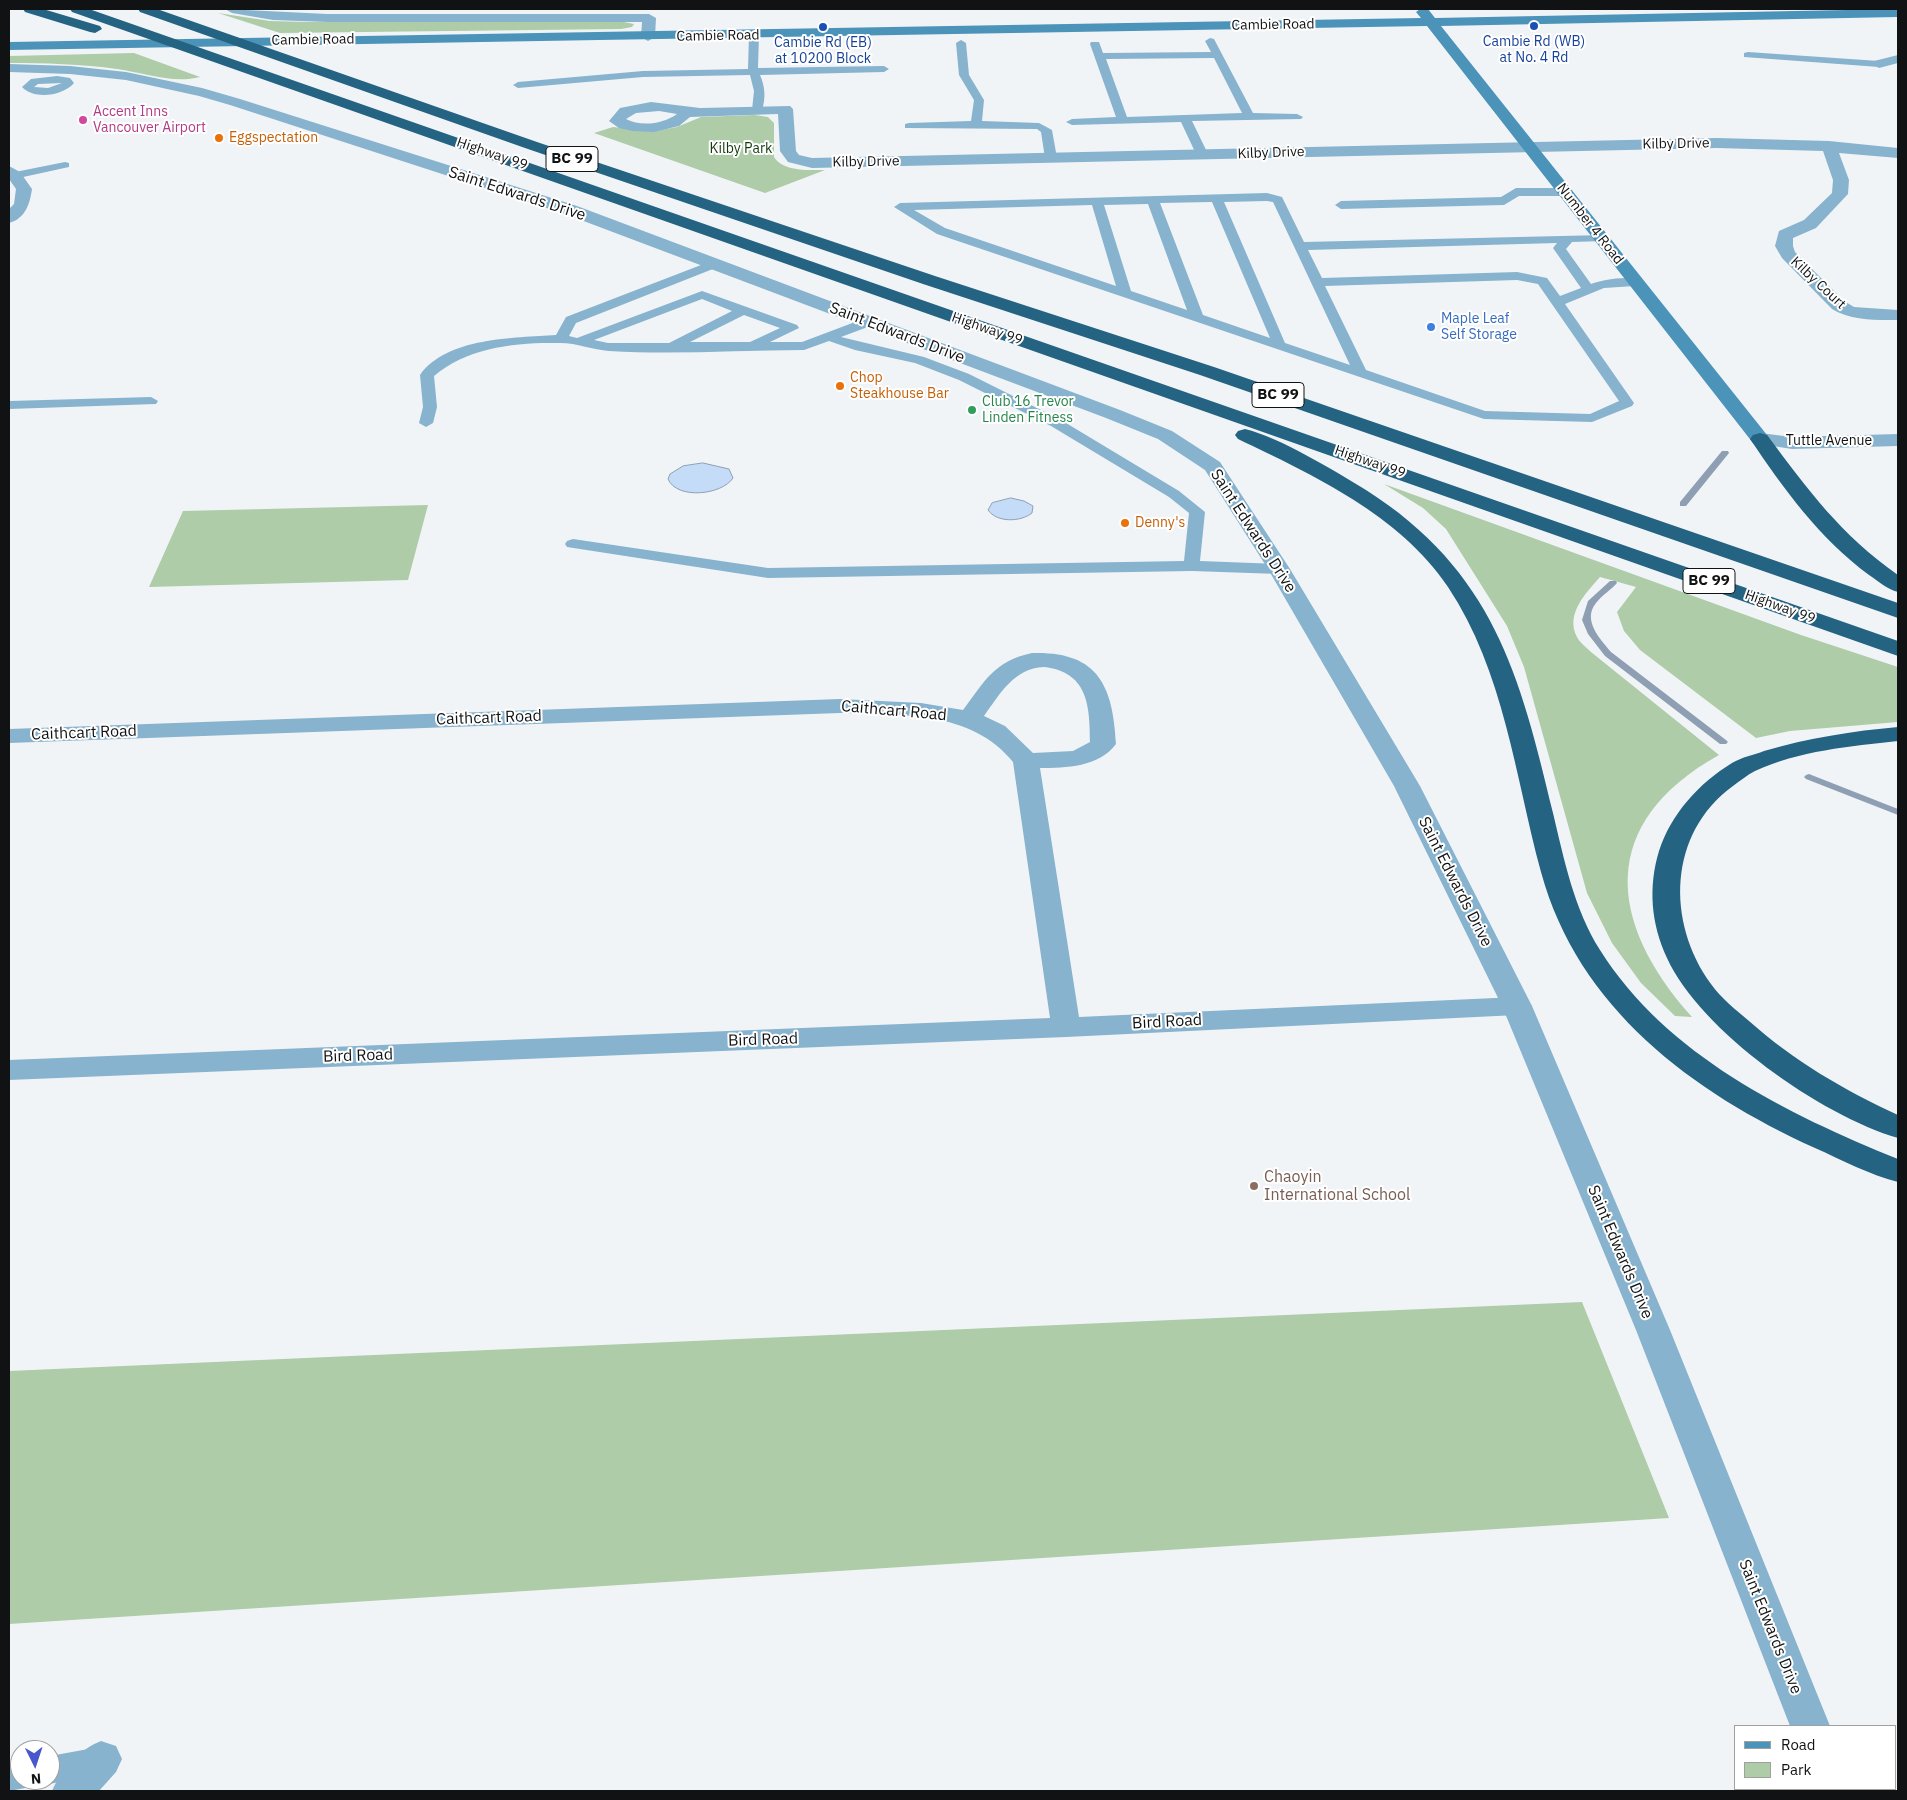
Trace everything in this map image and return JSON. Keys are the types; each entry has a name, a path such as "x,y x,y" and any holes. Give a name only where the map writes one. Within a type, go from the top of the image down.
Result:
{"highway":[{"path":"30,9 42,11 458,151 516,163"},
{"name":"Highway 99","path":"77,9 1898,648"},
{"name":"Highway 99","path":"145,9 531,145 1555,490 1898,611"},
{"path":"190,9 328,56"},
{"path":"843,234 946,270 1000,302"},
{"path":"1103,370 1289,456 1344,485 1406,527 1434,554 1476,613 1490,645 1516,720 1560,895 1587,952 1613,989 1652,1030 1696,1067 1778,1116 1852,1153 1898,1171"},
{"path":"1760,439 1816,514 1835,535 1858,556 1898,585"},
{"path":"1898,734 1842,739 1794,750 1742,767 1706,793 1684,820 1669,854 1665,872 1665,898 1670,926 1680,956 1699,988 1760,1049 1796,1076 1841,1102 1898,1127"}],"main road":[{"name":"Cambie Road","path":"9,46 312,40 754,35 1425,15 1864,11 1898,13"},
{"name":"Number 4 Road","path":"1425,15 1760,439"}],"street":[{"name":"Cambie Road","path":"232,9 273,16 327,18 648,18 648,37"},
{"path":"1879,64 1898,59"},
{"name":"Saint Edwards Drive","path":"9,68 100,72 202,92 561,207 1113,414 1165,435 1187,447 1213,466 1279,570 1406,786 1517,1006 1653,1330 1810,1725"},
{"name":"Kilby Drive","path":"686,112 785,109 788,151 794,159 802,162 1725,143 1829,146 1898,153"},
{"name":"Kilby Court","path":"1829,146 1841,180 1840,194 1810,224 1785,235 1784,246 1799,268 1848,311 1878,316 1898,315"},
{"path":"9,218 22,206 24,189 12,173"},
{"name":"Tuttle Avenue","path":"1760,439 1792,443 1898,440"},
{"name":"Caithcart Road","path":"9,736 840,706 889,707 969,719 994,730 1015,746 1026,761 1083,757 1096,752 1103,744 1103,734 1092,683 1085,674 1068,665 1050,660 1030,660 1015,666 1001,678 969,719"},
{"path":"1026,761 1066,1027"},
{"name":"Bird Road","path":"9,1070 1066,1027 1517,1006"},
{"path":"73,1791 101,1759"}],"lane":[{"path":"754,35 753,72 756,76 760,102 757,110"},
{"path":"1210,41 1249,116"},
{"path":"961,43 964,75 979,100 976,124"},
{"path":"1095,44 1122,119"},
{"path":"1099,56 1218,55"},
{"path":"1748,55 1879,64"},
{"path":"518,85 643,74 884,69"},
{"path":"1072,122 1249,116 1297,117"},
{"path":"1185,118 1202,154"},
{"path":"909,126 976,124 1038,126 1046,130 1051,158"},
{"path":"12,173 66,165"},
{"path":"1340,205 1504,201 1516,192 1565,192"},
{"path":"1317,282 1517,276 1542,281 1627,402 1592,418 1484,415 941,231 900,207 1267,197 1278,200 1317,282 1360,372"},
{"path":"1216,198 1279,344"},
{"path":"1153,200 1196,318"},
{"path":"1097,202 1125,294"},
{"path":"1300,246 1600,238"},
{"path":"1569,239 1559,248 1588,289"},
{"path":"561,339 571,320 714,264"},
{"path":"1557,302 1602,284 1635,282"},
{"path":"578,342 702,295 792,328 747,346"},
{"path":"670,347 744,310"},
{"path":"426,423 430,406 427,375 441,363 468,350 506,343 561,339 608,347 804,346 868,322"},
{"path":"829,337 860,347 919,360 964,377 1056,423 1174,494 1197,512 1192,566"},
{"path":"9,405 151,401"},
{"path":"573,544 768,573 1192,566 1279,570"},
{"path":"60,1768 101,1759"}],"green space":[{"path":"218,13 270,21 619,21 634,24 632,27 621,29 280,33"},
{"path":"134,53 200,77 169,79 90,66 9,63 9,56"},
{"name":"Kilby Park","path":"755,115 768,117 774,123 774,157 778,162 790,168 825,170 765,193 594,133 613,127 655,131 677,127 701,117"},
{"path":"1384,484 1801,635 1898,667 1898,722 1790,731 1756,738 1640,650 1624,631 1617,612 1636,587 1600,577 1583,597 1575,612 1574,620 1577,637 1582,643 1719,755 1679,782 1651,811 1634,843 1628,876 1631,910 1643,946 1664,981 1692,1017 1675,1016 1641,983 1612,943 1587,893 1524,667 1507,626 1446,529 1423,508"},
{"path":"428,505 408,580 149,587 183,511"},
{"path":"1582,1302 1669,1518 9,1624 9,1371"}],"water":[{"path":"703,463 729,469 733,478 719,488 700,493 680,490 673,486 668,479 670,474 683,466"},
{"path":"1011,498 1024,501 1033,506 1032,513 1022,518 1009,520 997,517 988,510 992,503"}],"waterway":[{"path":"1683,504 1725,453"},
{"path":"1613,583 1591,603 1586,620 1592,634 1608,654 1723,742"},
{"path":"1809,777 1898,812"}],"place":[{"name":"Cambie Rd (WB) at No. 4 Rd","path":"1534,26"},
{"name":"Cambie Rd (EB) at 10200 Block","path":"823,27"},
{"name":"Accent Inns Vancouver Airport","path":"83,120"},
{"name":"Eggspectation","path":"219,138"},
{"name":"Maple Leaf Self Storage","path":"1431,327"},
{"name":"Chop Steakhouse Bar","path":"840,386"},
{"name":"Club 16 Trevor Linden Fitness","path":"972,410"},
{"name":"Denny's","path":"1125,523"},
{"name":"Chaoyin International School","path":"1254,1186"}]}
